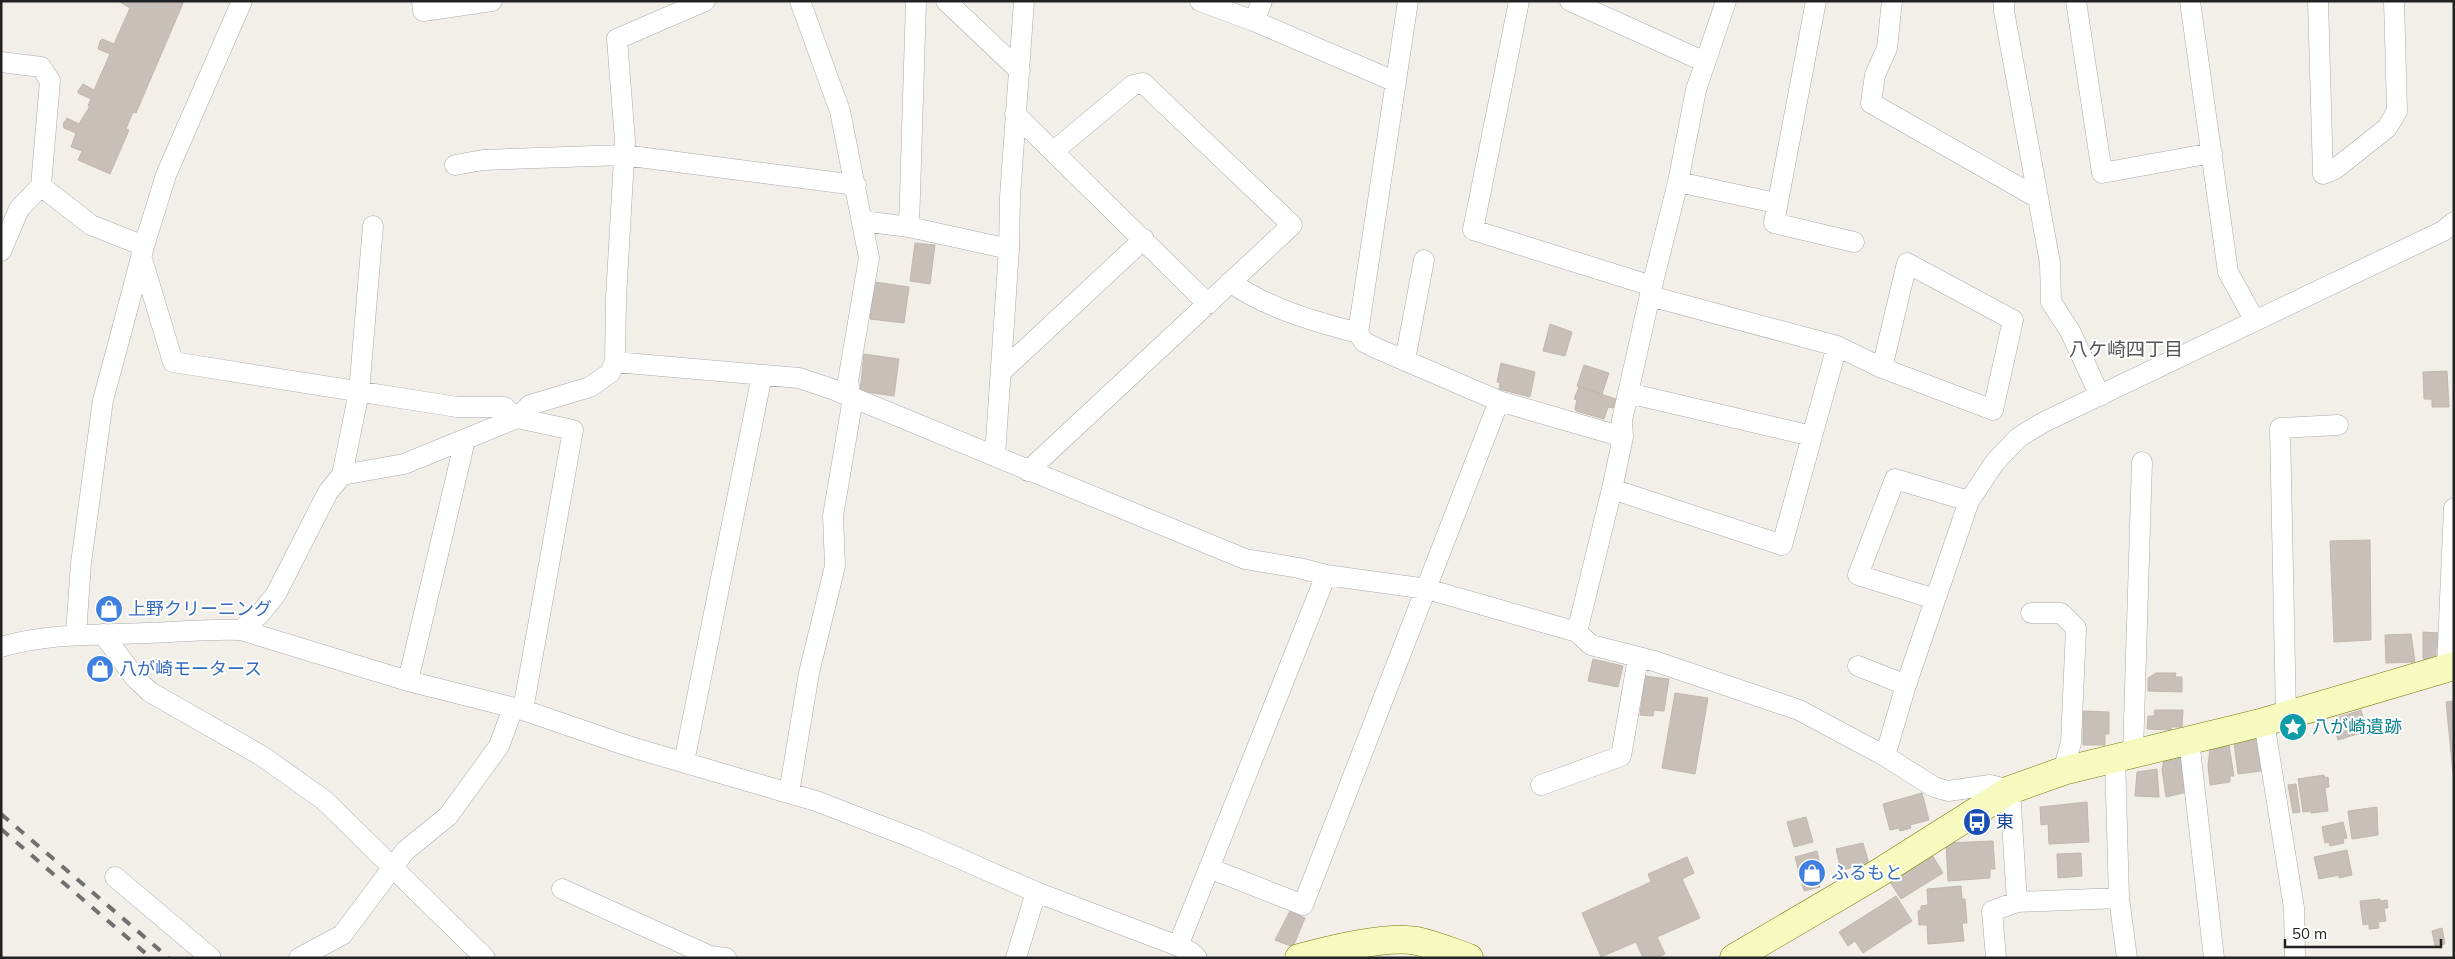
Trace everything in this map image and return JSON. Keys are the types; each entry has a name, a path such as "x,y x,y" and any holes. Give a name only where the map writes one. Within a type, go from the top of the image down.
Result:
{"street":[{"path":"76,634 81,563 103,400 143,252 166,176 242,1"},
{"path":"422,1 423,11 492,1"},
{"path":"342,475 404,464 517,418 530,405 590,388 610,373 615,362 625,140 617,39 705,1"},
{"path":"789,793 809,673 835,566 833,516 852,404 849,396 848,381 868,258 863,221 840,111 800,1"},
{"path":"909,227 916,1"},
{"path":"946,1 1020,71"},
{"path":"995,456 1009,249 1015,114 1020,71 1024,1"},
{"path":"1200,1 1254,21 1396,82"},
{"path":"1254,21 1262,1"},
{"path":"1358,333 1408,1"},
{"path":"1519,1 1473,230 1651,291 1837,346 1882,368 1993,410 2013,320 1907,263 1882,368"},
{"path":"1570,1 1595,6 1705,62"},
{"path":"1577,632 1612,489 1622,438 1622,420 1678,182 1696,90 1726,1"},
{"path":"1816,1 1776,203 1774,223 1854,242"},
{"path":"1892,1 1887,48 1875,75 1871,103 2038,198"},
{"path":"2004,1 2004,11 2050,263 2050,302 2070,331 2100,396"},
{"path":"2076,1 2102,173 2212,153"},
{"path":"2190,1 2228,272 2255,321"},
{"path":"2318,1 2324,174 2335,169 2388,128 2397,111 2394,1"},
{"path":"1,62 41,67 50,81 41,186 19,209 1,251"},
{"path":"1028,470 1292,225 1143,83 1133,85 1055,150"},
{"path":"1015,114 1055,150 1208,304"},
{"path":"455,165 483,160 623,155 856,185"},
{"path":"1678,182 1776,203"},
{"path":"41,186 91,225 143,252 173,362 457,407 504,406 517,418 573,430 518,709 499,746 448,816 405,850 342,935 299,958"},
{"path":"863,221 909,227 1009,249"},
{"path":"1885,756 1906,685 1969,502 1995,462 2019,437 2443,231 2454,222"},
{"path":"241,630 260,614 276,594 328,492 342,475 359,392 373,226"},
{"path":"1000,372 1144,239"},
{"path":"1405,360 1424,260"},
{"path":"1230,282 1244,292 1295,316 1358,333 1364,342 1499,401 1622,438"},
{"path":"1612,489 1782,545 1837,346"},
{"path":"615,362 799,378 849,396 1245,559 1299,568 1326,575 1427,589 1577,632 1591,645 1663,664 1799,710 1885,756 1934,787 1948,791 1990,785 2010,790"},
{"path":"684,762 762,374"},
{"path":"1628,393 1812,436"},
{"path":"1210,868 1303,905 1499,401"},
{"path":"2295,958 2294,908 2275,719 2280,428 2338,425"},
{"path":"408,681 465,440"},
{"path":"2127,958 2119,898 2124,755 2142,462"},
{"path":"1936,599 1858,575 1895,479 1969,502"},
{"path":"1738,957 1870,878 2010,790 2063,771 2275,719 2450,667 2454,508"},
{"path":"1178,946 1326,575"},
{"path":"2031,613 2061,613 2076,628 2071,743 2063,771"},
{"path":"1,647 76,634 201,628 241,630 408,681 518,709 631,747 789,793 915,839 1036,892 1178,946 1191,952 1197,958"},
{"path":"103,634 136,679 150,692 262,756 324,800 485,958"},
{"path":"1541,786 1621,756 1638,658"},
{"path":"1858,666 1906,685"},
{"path":"2189,740 2214,958"},
{"path":"2010,790 2017,902"},
{"path":"115,877 212,958"},
{"path":"562,889 715,957"},
{"path":"1016,958 1036,892"},
{"path":"1996,958 1992,911 2017,902 2119,898"},
{"path":"1299,958 1351,952 1394,941 1415,941 1469,958"}],"building":[{"path":"118,1 184,1 136,113 133,112 126,129 129,130 110,174 78,160 82,151 71,147 76,133 64,128 63,124 67,118 79,124 90,106 88,106 91,99 78,93 78,91 83,84 94,90 110,54 98,49 100,41 102,39 114,44 130,8"},
{"path":"915,243 935,245 930,284 910,281"},
{"path":"875,282 909,287 904,323 870,319"},
{"path":"1550,324 1572,332 1565,356 1543,351"},
{"path":"864,354 899,359 894,396 860,391"},
{"path":"1501,363 1535,372 1530,397 1499,389 1500,383 1497,382"},
{"path":"1584,365 1609,373 1602,394 1577,386"},
{"path":"2447,371 2449,407 2432,407 2432,399 2424,399 2423,372"},
{"path":"1579,387 1616,399 1613,408 1608,407 1604,419 1576,411 1577,400 1574,399"},
{"path":"2370,540 2371,640 2334,642 2330,541"},
{"path":"2423,632 2441,633 2441,648 2436,648 2436,659 2423,659"},
{"path":"2411,634 2415,662 2386,663 2385,635"},
{"path":"1593,659 1623,666 1618,687 1588,681"},
{"path":"2156,673 2176,673 2175,677 2182,677 2182,692 2148,691 2148,678"},
{"path":"1645,676 1669,679 1664,711 1654,710 1653,716 1640,715"},
{"path":"1675,693 1708,698 1695,774 1662,768"},
{"path":"2454,701 2454,773 2453,773 2446,702"},
{"path":"2155,710 2183,710 2182,727 2171,727 2171,730 2147,729 2148,716 2154,716"},
{"path":"2361,710 2367,731 2338,740 2334,726 2338,724 2336,718"},
{"path":"2083,711 2109,712 2109,734 2105,734 2105,745 2083,745"},
{"path":"2257,739 2261,771 2238,774 2234,743"},
{"path":"2229,745 2234,776 2230,776 2230,782 2210,785 2208,765 2210,748"},
{"path":"2180,757 2184,761 2187,792 2166,797 2162,769 2164,759"},
{"path":"2157,769 2159,797 2135,796 2137,772"},
{"path":"2324,775 2325,778 2328,777 2329,787 2325,788 2328,811 2303,812 2298,779"},
{"path":"2296,784 2300,812 2293,813 2288,785"},
{"path":"1922,793 1929,820 1910,825 1911,828 1900,831 1899,828 1890,830 1883,804"},
{"path":"2087,802 2089,842 2049,844 2048,824 2041,825 2040,807"},
{"path":"2377,807 2378,835 2352,839 2348,811"},
{"path":"1806,817 1813,842 1794,847 1787,822"},
{"path":"2343,822 2347,838 2343,839 2344,843 2330,846 2329,842 2325,843 2322,827"},
{"path":"1993,841 1995,869 1990,869 1990,878 1948,881 1946,843"},
{"path":"1863,843 1869,864 1841,870 1836,849"},
{"path":"2347,850 2352,875 2339,878 2339,875 2319,879 2314,857"},
{"path":"1817,851 1821,868 1815,870 1820,887 1804,891 1795,857"},
{"path":"1931,853 1943,873 1901,899 1888,879"},
{"path":"2081,853 2082,876 2058,878 2057,854"},
{"path":"1687,857 1694,873 1682,879 1700,918 1657,937 1665,954 1656,958 1643,958 1636,942 1601,957 1582,913 1651,882 1648,874"},
{"path":"1961,886 1962,899 1965,899 1967,923 1962,923 1964,941 1928,944 1927,925 1919,925 1918,911 1921,910 1921,906 1928,905 1927,889"},
{"path":"1896,896 1912,921 1863,953 1855,941 1848,946 1839,932"},
{"path":"2380,899 2380,901 2387,900 2388,908 2384,908 2386,921 2378,922 2379,928 2369,929 2369,924 2363,925 2360,901"},
{"path":"1290,911 1305,918 1293,947 1275,940"},
{"path":"2442,928 2445,944 2435,946 2432,931"}],"railway":[{"path":"1,814 169,958"},
{"path":"1,829 151,958"}],"place":[{"name":"上野クリーニング","path":"109,609"},
{"name":"八が崎モータース","path":"100,669"},
{"name":"八が崎遺跡","path":"2293,727"},
{"name":"東","path":"1977,822"},
{"name":"ふるもと","path":"1812,873"}],"district":[{"name":"八ケ崎四丁目","path":"2126,349"}]}
